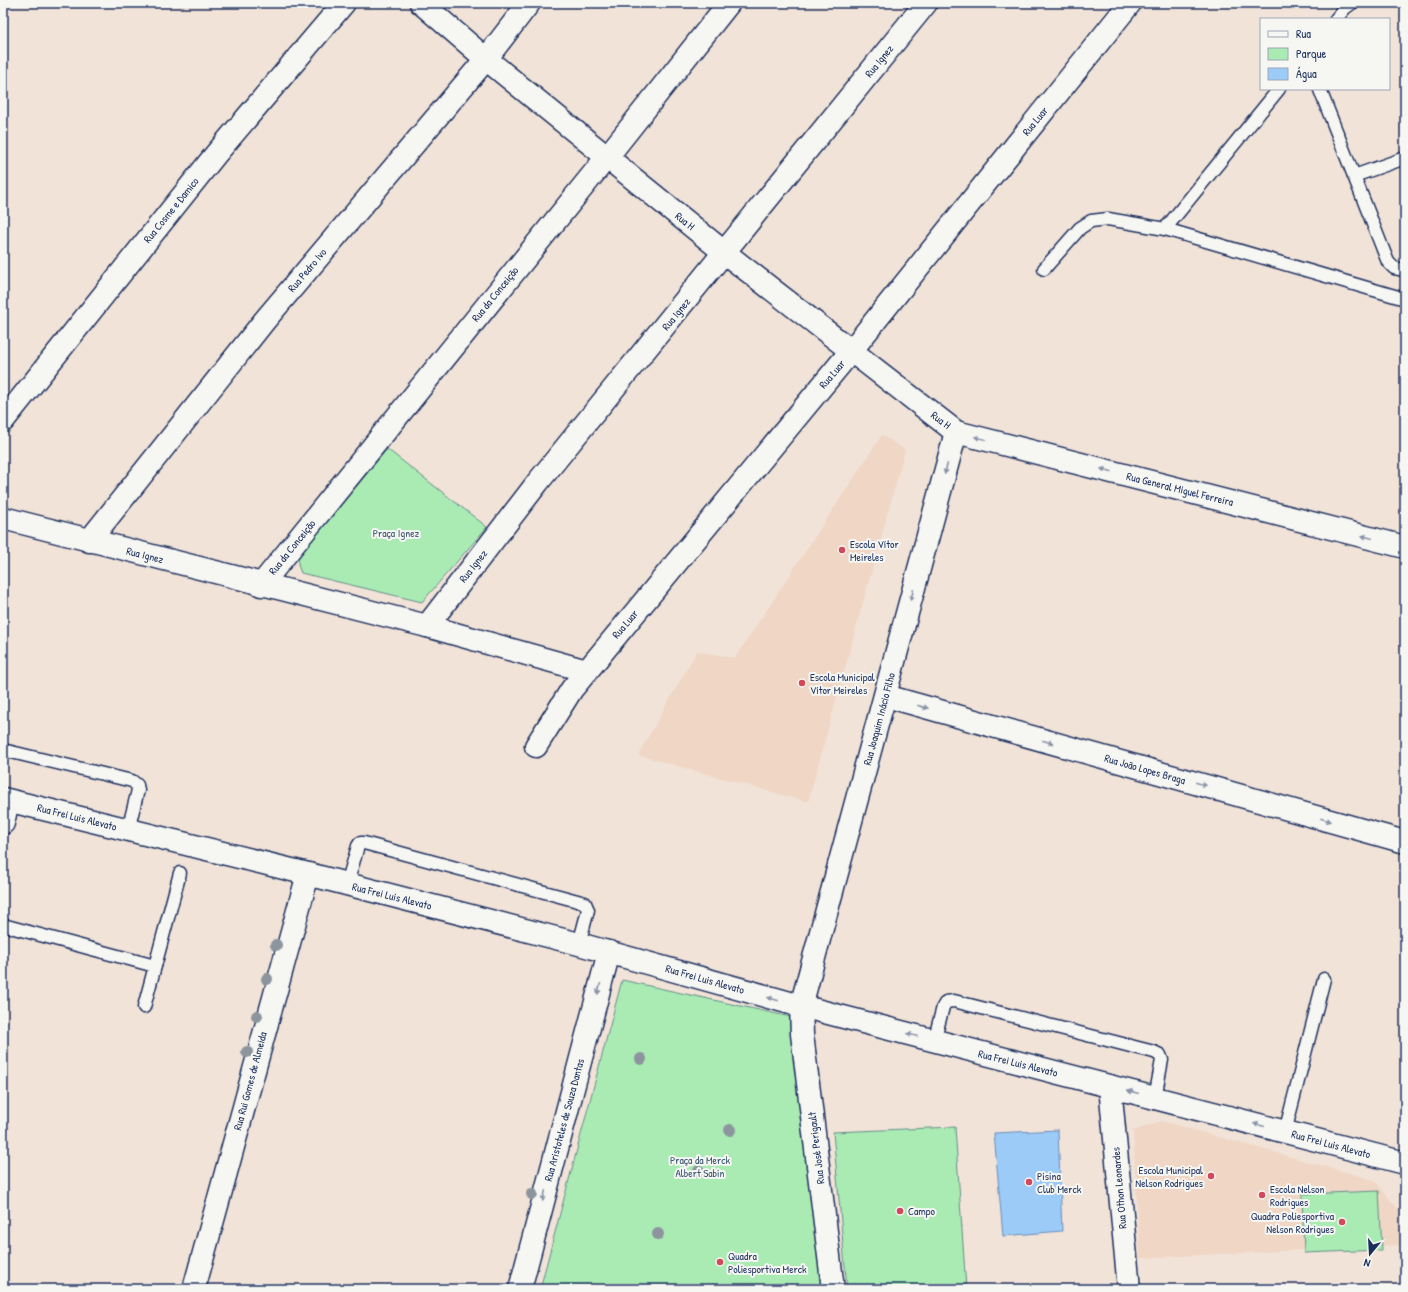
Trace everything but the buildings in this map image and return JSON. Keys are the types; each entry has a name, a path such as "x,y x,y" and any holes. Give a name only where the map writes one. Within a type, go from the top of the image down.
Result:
{"street":[{"name":"Rua Cosme e Damico","path":"3,421 211,160 344,3"},
{"name":"Rua H","path":"421,3 486,59 725,254 956,432"},
{"name":"Rua Pedro Ivo","path":"89,541 265,320 486,59 530,3"},
{"name":"Rua da Conceição","path":"261,585 608,157 729,3"},
{"name":"Rua Ignez","path":"427,626 538,482 725,254 926,3"},
{"name":"Rua Luar","path":"536,746 572,689 851,351 1130,3"},
{"name":"Rua General Miguel Ferreira","path":"956,432 1405,547"},
{"name":"Rua Joaquim Inácio Filho","path":"801,1006 886,696 956,432"},
{"name":"Rua Ignez","path":"3,518 261,585 427,626 587,671"},
{"name":"Rua João Lopes Braga","path":"886,696 1405,842"},
{"name":"Rua Frei Luis Alevato","path":"6,800 308,874 579,944 801,1006 1405,1164"},
{"path":"3,823 6,800"},
{"name":"Rua Rui Gomes de Almeida","path":"194,1289 308,874"},
{"name":"Rua Aristoteles de Souza Dantas","path":"520,1289 609,952"},
{"name":"Rua José Perigault","path":"801,1006 802,1034 833,1289"},
{"name":"Rua Othon Leonardes","path":"1110,1086 1129,1289"}],"lane":[{"path":"1337,18 1345,8 1352,3"},
{"path":"1164,229 1278,90"},
{"path":"1320,90 1388,262 1394,268 1405,270"},
{"path":"1354,176 1405,158"},
{"path":"1044,269 1080,228 1091,221 1108,219 1164,229 1405,300"},
{"path":"3,750 132,781 137,785 138,790 128,830"},
{"path":"347,884 358,846 360,843 364,843 585,903 588,910 579,944"},
{"path":"144,1007 180,873"},
{"path":"3,925 155,966"},
{"path":"1285,1132 1324,979"},
{"path":"934,1041 943,1007 946,1002 954,1001 1154,1052 1160,1055 1162,1060 1155,1098"}],"shaded area":[{"name":"Escola Vítor Meireles","path":"882,435 905,450 808,802 638,755 697,651 735,658"},
{"name":"Escola Nelson Rodrigues","path":"1161,1121 1374,1180 1400,1211 1401,1245 1140,1258 1133,1131"}],"green space":[{"name":"Praça Ignez","path":"387,449 487,527 422,602 301,573 298,565 299,556"},
{"name":"Praça da Merck Albert Sabin","path":"622,980 809,1021 835,1289 540,1289"},
{"name":"Campo","path":"955,1127 966,1289 847,1289 833,1132"},
{"name":"Quadra Poliesportiva Nelson Rodrigues","path":"1379,1191 1382,1250 1304,1253 1302,1194"}],"water":[{"name":"Pisina Club Merck","path":"1058,1130 1062,1231 1003,1236 994,1133"}],"place":[{"name":"Escola Vítor Meireles","path":"842,550"},
{"name":"Escola Municipal Vítor Meireles","path":"802,683"},
{"name":"Escola Municipal Nelson Rodrigues","path":"1211,1176"},
{"name":"Pisina Club Merck","path":"1029,1182"},
{"name":"Escola Nelson Rodrigues","path":"1262,1195"},
{"name":"Campo","path":"900,1211"},
{"name":"Quadra Poliesportiva Nelson Rodrigues","path":"1342,1222"},
{"name":"Quadra Poliesportiva Merck","path":"720,1262"}]}
